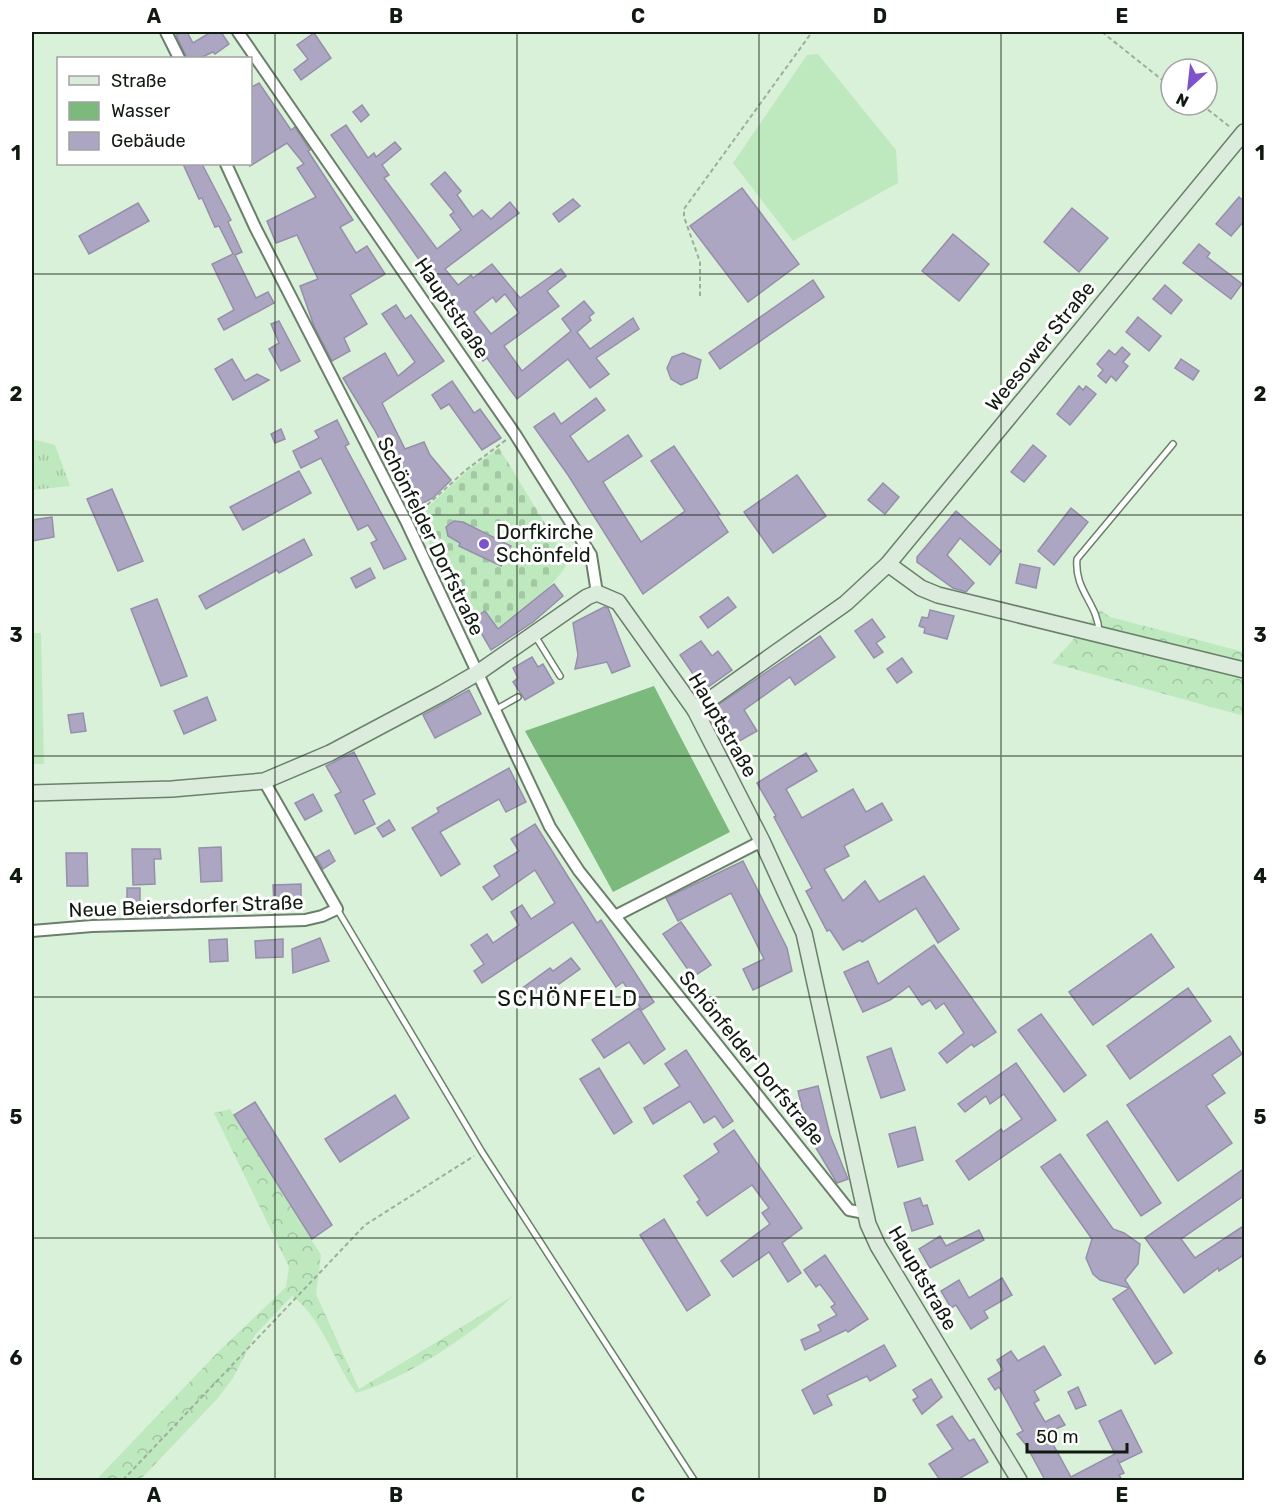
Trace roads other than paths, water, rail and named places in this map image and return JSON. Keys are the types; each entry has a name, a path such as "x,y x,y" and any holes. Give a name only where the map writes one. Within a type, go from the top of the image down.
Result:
{"main road":[{"name":"Weesower Straße","path":"695,710 846,603 888,564 1243,134"},
{"path":"888,564 921,588 938,595 1245,670"},
{"path":"32,793 172,789 264,781 330,753 479,672 597,593"},
{"name":"Hauptstraße","path":"597,593 618,602 695,710 762,841 804,933 865,1213 878,1246 1019,1480"}],"street":[{"path":"166,32 178,57"},
{"name":"Hauptstraße","path":"238,32 515,434 591,555 597,593"},
{"name":"Schönfelder Dorfstraße","path":"226,165 255,227 407,523 550,827 579,871 849,1210 865,1213"},
{"name":"Neue Beiersdorfer Straße","path":"32,931 92,926 305,920 337,909 264,781"},
{"path":"615,916 762,841"}],"lane":[{"path":"1099,634 1095,612 1076,574 1077,559 1173,444"},
{"path":"534,634 560,676"},
{"path":"495,710 518,697"},
{"path":"337,909 482,1152 694,1480"}],"water":[{"path":"654,686 730,832 613,892 525,731"}],"place":[{"name":"Dorfkirche Schönfeld","path":"484,544"}],"district":[{"name":"SCHÖNFELD","path":"568,998"}]}
